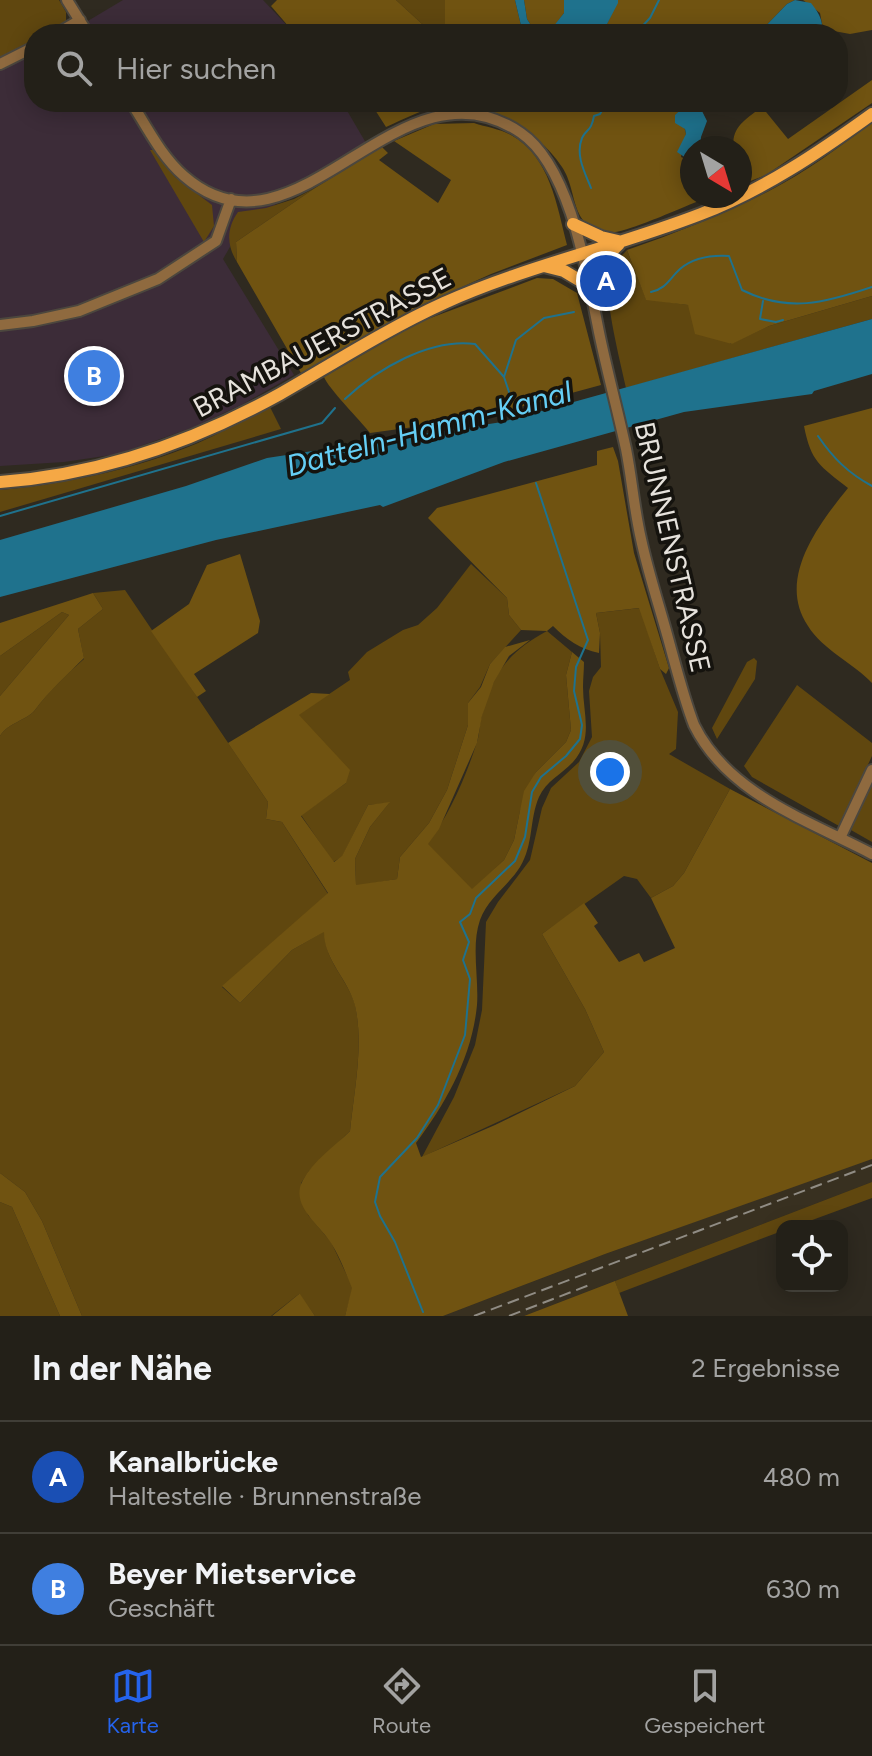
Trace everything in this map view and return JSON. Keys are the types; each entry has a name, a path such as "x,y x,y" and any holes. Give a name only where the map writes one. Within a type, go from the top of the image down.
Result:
{"main road":[{"name":"BRAMBAUERSTRASSE","path":"0,482 49,477 105,465 196,435 280,393 418,315 483,286 702,214 750,192 804,161 872,114"},
{"path":"573,224 621,242"},
{"path":"544,266 564,271 589,286 606,257 621,242"}],"street":[{"path":"67,0 82,24"},
{"path":"73,24 80,20"},
{"path":"0,64 24,52"},
{"path":"0,325 79,311 158,279 213,244 220,233 231,199 206,190 184,176 165,156 137,112"},
{"name":"BRUNNENSTRASSE","path":"231,199 258,201 286,195 406,126 435,116 463,113 503,123 535,145 556,177 582,254 625,446 641,540 683,694 699,734 723,768 739,783 872,854"},
{"path":"840,838 872,770"}],"shaded area":[{"path":"0,0 59,0 66,12 66,22 24,24 24,47 0,60"},
{"path":"123,0 263,0 286,24 83,24"},
{"path":"277,0 396,0 422,24 286,24 271,6"},
{"path":"396,0 445,0 445,24 422,24"},
{"path":"445,0 515,0 521,24 445,24"},
{"path":"524,0 564,0 564,13 556,24 530,24"},
{"path":"618,0 795,0 768,24 607,24"},
{"path":"803,0 872,0 872,30 848,34 848,24 822,24 820,13"},
{"path":"24,58 24,112 348,112 366,143 241,228 223,259 294,375 194,427 118,454 64,462 0,466 0,70"},
{"path":"872,80 872,103 766,175 752,180 752,136 735,136 741,124 755,112 766,112 788,139 826,112 848,112 848,97"},
{"path":"376,112 420,112 386,127"},
{"path":"481,112 681,112 686,134 680,136 681,208 622,231 599,230 589,225 577,209 567,178 553,155 532,136 508,121"},
{"path":"474,123 511,135 535,156 550,183 567,245 413,309 301,373 237,262 236,242 382,147 388,153 379,160 438,203 451,180 394,141 434,124"},
{"path":"872,123 872,296 769,326 732,344 695,334 688,305 646,300 627,250 734,208 752,208 752,199 809,167"},
{"path":"150,150 154,150 175,177 212,205 214,226 204,242"},
{"path":"315,188 236,242 237,262 229,237 238,212 266,208"},
{"path":"627,250 646,299 688,305 731,344 769,326 872,296 872,319 626,388 613,327 608,279 611,266"},
{"path":"537,278 553,279 577,293 601,385 479,418 370,433 324,377 417,323"},
{"path":"269,405 281,429 0,512 0,490 50,484 126,468 207,439"},
{"path":"872,408 872,683 814,635 799,608 797,590 799,571 814,535 848,488 818,462 804,426"},
{"path":"613,447 634,553 669,668 666,674 660,669 639,608 596,613 600,633 599,653 574,643 553,626 547,631 521,630 509,615 507,598 428,518 437,508 597,465 597,451"},
{"path":"240,554 260,621 258,633 194,674 206,691 197,697 151,631 189,604 207,565"},
{"path":"471,564 507,598 509,615 521,630 490,664 480,687 468,703 468,725 447,790 429,823 400,857 397,879 356,886 355,859 370,827 389,803 368,805 342,857 333,862 301,815 346,783 298,715 350,680 348,672 367,652 403,630 418,625 437,608"},
{"path":"125,590 268,802 266,819 282,822 328,894 222,987 240,1003 292,950 325,931 328,951 352,996 359,1036 350,1131 309,1171 301,1183 308,1215 331,1242 353,1288 345,1316 315,1316 299,1294 271,1316 82,1316 42,1221 25,1192 0,1173 0,736 31,714 84,659 78,629 103,609 93,593"},
{"path":"93,593 103,609 78,629 84,658 31,714 0,736 0,696 69,615 62,612 0,656 0,623"},
{"path":"640,608 678,712 676,749 669,754 730,789 684,873 673,886 651,898 637,879 624,876 542,934 585,1009 604,1052 575,1086 422,1157 454,1097 475,1045 482,1010 486,922 530,860 542,808 551,788 579,762 592,737 589,691 593,677 601,667 596,613"},
{"path":"62,612 69,615 0,696 0,656"},
{"path":"547,631 572,652 566,675 571,730 566,742 536,772 520,811 514,840 504,860 472,890 427,844 462,783 487,700 498,675 512,655"},
{"path":"530,640 509,656 494,682 482,716 477,743 439,829 428,844 472,889 504,860 514,840 524,791 536,772 566,742 571,730 566,675 572,652 584,662 585,735 573,762 542,791 520,867 488,905 480,920 476,951 477,1005 470,1043 447,1095 416,1143 421,1157 575,1086 604,1052 585,1009 542,934 584,903 598,923 594,926 619,962 639,953 644,962 675,948 651,898 673,886 684,873 730,789 872,863 872,1159 605,1254 443,1316 345,1316 352,1288 334,1248 303,1206 300,1189 312,1166 350,1131 359,1036 355,1006 328,952 324,932 292,950 240,1003 222,986 328,893 282,822 266,819 268,802 228,743 311,693 330,694 299,715 350,770 346,783 301,816 334,862 342,856 368,805 390,802 370,827 355,859 356,885 397,879 400,857 429,823 447,790 468,725 468,703 481,687 490,664 505,647"},
{"path":"754,658 757,661 755,679 717,739 712,728 747,662"},
{"path":"797,685 872,743 872,756 839,826 752,777 744,766"},
{"path":"872,781 872,842 851,830"},
{"path":"872,1158 872,1182 524,1316 443,1316 605,1254"},
{"path":"0,1173 25,1192 42,1221 82,1316 60,1316 12,1207 0,1202"},
{"path":"872,1182 872,1198 812,1220 776,1220 776,1233 619,1293 615,1281"},
{"path":"0,1202 12,1207 60,1316 0,1316"},
{"path":"615,1281 628,1316 524,1316"},
{"path":"299,1294 315,1316 272,1316"}],"water":[{"path":"515,0 524,0 530,24 521,24"},
{"path":"564,0 618,0 607,24 555,24 564,13"},
{"path":"795,0 811,3 821,24 768,24"},
{"path":"678,112 702,112 707,121 701,136 685,136 685,129 675,123"},
{"path":"872,319 872,374 812,394 684,412 504,462 383,507 380,505 216,540 0,597 0,540 186,486 267,458 502,422"}],"waterway":[{"path":"644,24 659,0"},
{"path":"591,188 582,164 580,144 594,116 601,112"},
{"path":"651,292 664,286 691,262 716,256 729,256 742,290 775,301 822,301 872,287"},
{"path":"763,301 760,319 783,320"},
{"name":"Datteln-Hamm-Kanal","path":"504,377 516,340 544,318 574,312"},
{"name":"Datteln-Hamm-Kanal","path":"345,399 372,377 405,358 458,343 475,344 504,377 510,395"},
{"name":"Datteln-Hamm-Kanal","path":"0,516 322,423 335,408"},
{"path":"818,436 842,464 872,486"},
{"path":"423,1312 375,1202 380,1177 417,1138 438,1105 465,1035 470,979 463,960 469,942 460,922 470,914 476,898 515,861 525,837 532,792 541,777 566,756 580,739 582,725 574,691 576,667 588,640 536,483"}],"railway":[{"path":"474,1316 872,1165"},
{"path":"509,1316 592,1284"}],"place":[{"name":"Kanalbrücke","path":"606,281"},
{"name":"Beyer Mietservice","path":"94,376"}]}
